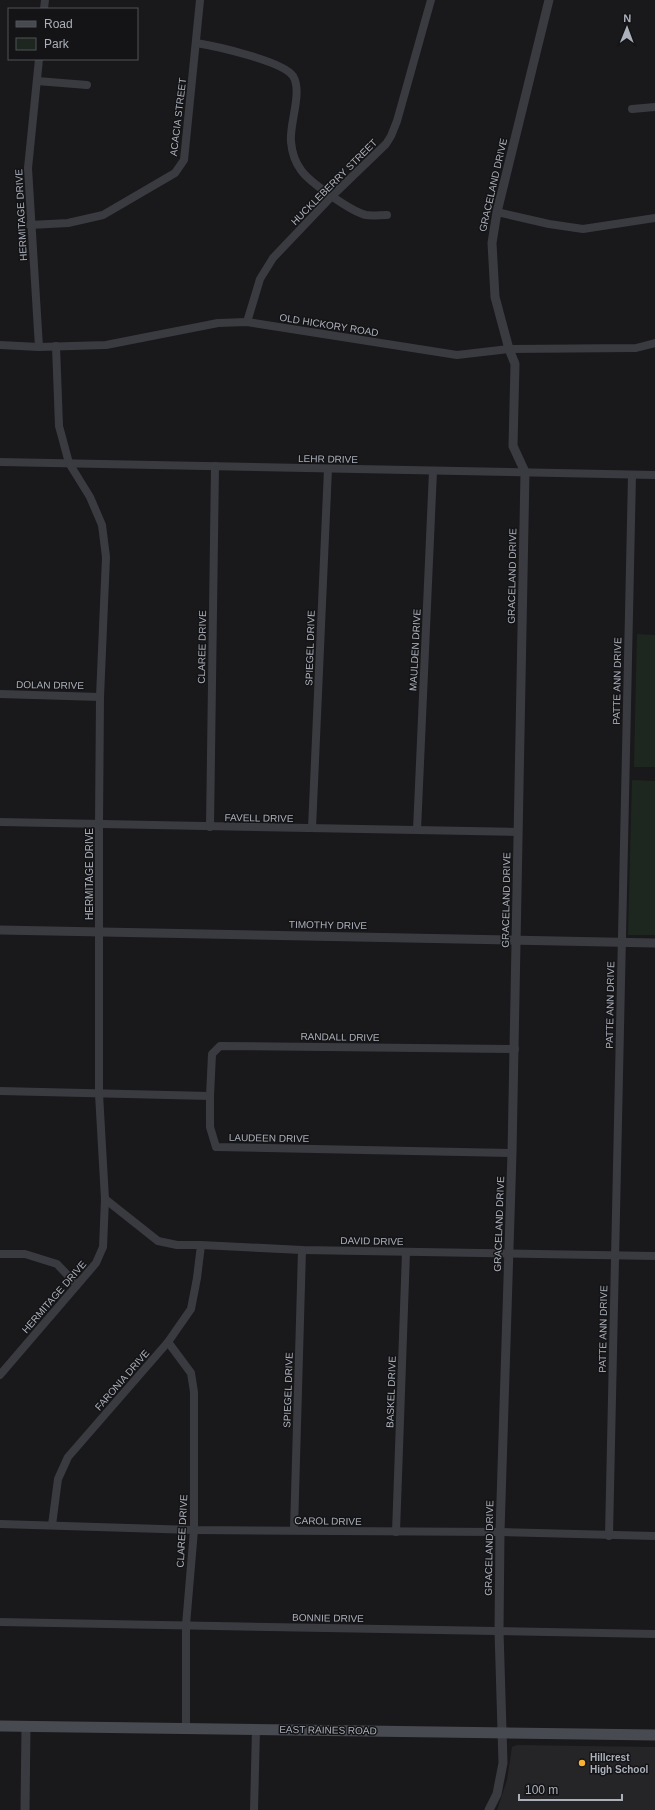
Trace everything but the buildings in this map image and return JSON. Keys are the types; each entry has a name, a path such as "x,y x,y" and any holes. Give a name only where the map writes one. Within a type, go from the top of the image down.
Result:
{"main road":[{"name":"EAST RAINES ROAD","path":"0,1726 655,1735"}],"street":[{"name":"ACACIA STREET","path":"30,225 68,223 103,215 175,173 184,160 200,0"},
{"name":"HUCKLEBERRY STREET","path":"247,322 260,279 273,258 332,196 386,144 391,136 397,121 431,0"},
{"name":"GRACELAND DRIVE","path":"488,1810 497,1794 502,1763 499,1631 500,1532 510,1253 525,472 514,446 515,364 509,349 495,297 492,243 497,212 549,0"},
{"path":"196,43 216,46 283,67 293,77 296,91 291,141 294,157 302,172 351,209 366,215 387,215"},
{"name":"HERMITAGE DRIVE","path":"39,60 28,168 30,225 39,347"},
{"path":"37,81 87,85"},
{"path":"632,109 655,107"},
{"path":"497,212 549,224 583,229 655,218"},
{"name":"OLD HICKORY ROAD","path":"0,345 39,347 106,346 218,323 247,322 457,355 509,349 636,348 655,343"},
{"name":"HERMITAGE DRIVE","path":"0,1375 96,1263 102,1247 105,1200 99,1094 99,824 100,697 106,557 102,525 90,497 69,464 59,426 56,346"},
{"name":"LEHR DRIVE","path":"0,462 655,475"},
{"name":"CLAREE DRIVE","path":"210,827 215,466"},
{"name":"SPIEGEL DRIVE","path":"312,828 328,469"},
{"name":"MAULDEN DRIVE","path":"417,830 433,471"},
{"name":"PATTE ANN DRIVE","path":"609,1536 632,475"},
{"name":"DOLAN DRIVE","path":"0,694 100,697"},
{"name":"FAVELL DRIVE","path":"0,822 518,832"},
{"name":"TIMOTHY DRIVE","path":"0,930 655,943"},
{"name":"RANDALL DRIVE","path":"210,1096 212,1054 220,1046 514,1050"},
{"path":"0,1091 210,1096"},
{"name":"LAUDEEN DRIVE","path":"210,1096 210,1127 216,1147 512,1153"},
{"name":"DAVID DRIVE","path":"105,1200 158,1241 178,1245 302,1250 655,1256"},
{"name":"FARONIA DRIVE","path":"52,1524 58,1479 68,1457 168,1342 191,1309 201,1245"},
{"name":"SPIEGEL DRIVE","path":"294,1530 302,1250"},
{"name":"BASKEL DRIVE","path":"396,1532 406,1252"},
{"path":"0,1254 25,1254 57,1264 77,1285"},
{"name":"CLAREE DRIVE","path":"168,1342 191,1373 194,1392 194,1530 186,1625 186,1728"},
{"name":"CAROL DRIVE","path":"0,1524 52,1524 194,1530 500,1532 655,1536"},
{"name":"BONNIE DRIVE","path":"0,1622 655,1634"},
{"path":"25,1810 26,1726"},
{"path":"254,1810 256,1729"}],"shaded area":[{"name":"Hillcrest High School","path":"517,1745 655,1747 655,1810 497,1810 507,1780 512,1747"}],"green space":[{"path":"637,634 655,635 655,767 634,767"},
{"path":"632,780 655,781 655,935 628,935"}],"place":[{"name":"Hillcrest High School","path":"582,1763"}]}
